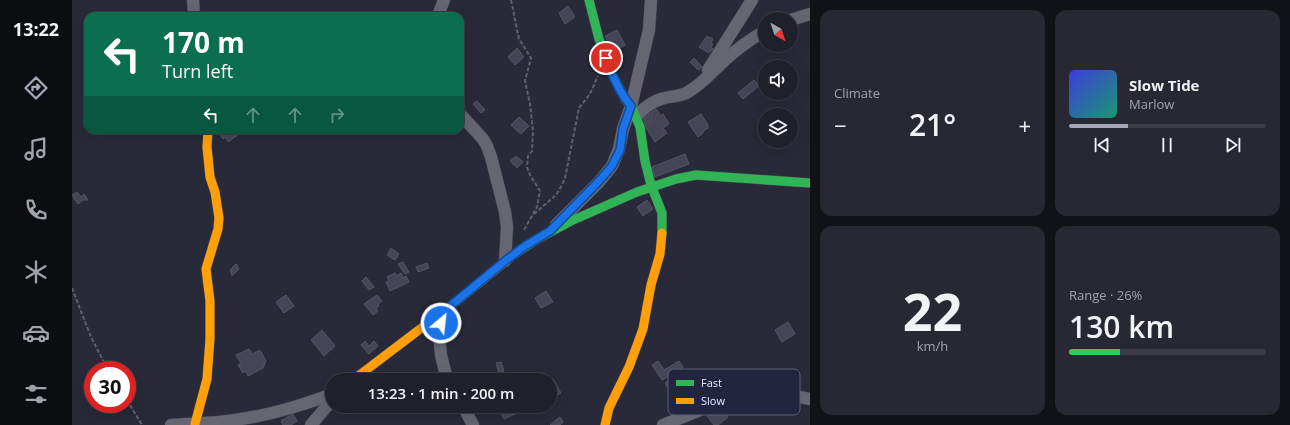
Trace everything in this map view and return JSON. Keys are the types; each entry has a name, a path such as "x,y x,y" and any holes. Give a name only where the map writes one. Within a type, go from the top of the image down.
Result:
{"street":[{"path":"193,0 194,12"},
{"path":"440,12 444,0"},
{"path":"589,0 599,39 615,82 633,111 640,127 645,160 651,185 662,213 660,254 651,285 643,329 629,367 609,408 605,425"},
{"path":"550,231 612,166 620,150 623,129 633,111 649,30 651,0"},
{"path":"699,85 752,0"},
{"path":"798,18 810,14"},
{"path":"633,111 662,99 673,98 686,93 699,85 743,45 758,35"},
{"path":"464,118 483,139 491,157 506,219 505,261"},
{"path":"195,424 207,379 210,339 210,301 206,269 208,257 218,229 219,218 215,192 210,177 207,147 208,134"},
{"path":"362,373 443,312 525,246 550,231 651,185 683,176 696,175 790,181 810,184"},
{"path":"443,312 439,334 441,355 446,373"},
{"path":"171,425 221,422 259,415 292,408 325,396"},
{"path":"800,397 810,399"},
{"path":"311,425 325,408"},
{"path":"467,413 473,425"},
{"path":"663,425 688,415"}],"path":[{"path":"511,0 519,39 531,58 525,81 530,104 533,132 532,151 528,156 527,167 540,191 537,207 523,232"},
{"path":"533,215 556,195 561,187 565,178 572,148 579,108 590,94 606,58"},
{"path":"72,288 91,337 103,361"},
{"path":"135,413 142,425"}],"building":[{"path":"568,6 575,17 565,24 559,13"},
{"path":"617,30 625,45 612,52 605,36"},
{"path":"707,36 713,39 711,43 713,44 711,47 713,49 709,53 699,47"},
{"path":"517,48 524,57 515,65 508,57"},
{"path":"694,58 702,67 698,70 690,62"},
{"path":"754,80 758,85 758,87 743,99 738,93"},
{"path":"477,101 485,110 481,113 473,104"},
{"path":"656,109 660,114 643,126 640,121"},
{"path":"663,114 669,124 663,128 667,133 655,142 645,126"},
{"path":"701,114 708,125 708,128 698,137 688,122"},
{"path":"519,117 529,126 521,134 511,125"},
{"path":"220,134 239,134 228,142 225,137 223,139"},
{"path":"685,154 689,164 655,177 652,167"},
{"path":"516,156 523,162 517,168 510,161"},
{"path":"77,192 81,197 84,194 88,200 83,200 78,204 72,195"},
{"path":"647,200 653,209 643,216 637,207"},
{"path":"391,248 399,254 395,260 387,255"},
{"path":"403,262 409,272 405,274 398,264"},
{"path":"427,263 429,268 418,272 416,267"},
{"path":"236,264 239,269 232,276 230,270"},
{"path":"395,273 396,276 401,273 404,278 406,276 409,282 390,291 386,282 389,281 387,277"},
{"path":"366,277 374,287 369,290 362,281"},
{"path":"546,291 553,302 541,308 535,298"},
{"path":"286,295 294,306 284,313 276,302"},
{"path":"377,295 382,301 376,308 378,311 373,315 364,304"},
{"path":"788,322 795,334 782,342 775,330"},
{"path":"322,330 335,346 324,356 311,340"},
{"path":"365,341 369,346 374,341 378,346 369,354 361,345"},
{"path":"249,349 252,354 260,350 266,361 263,368 248,376 246,371 243,373 238,365 241,363 236,355"},
{"path":"658,361 664,370 679,361 683,367 680,369 668,369 668,376 662,380 652,365"},
{"path":"501,362 504,371 499,373 496,363"},
{"path":"668,381 668,388 665,383"},
{"path":"557,386 561,393 557,395"},
{"path":"501,413 517,413 504,419"},
{"path":"293,414 297,421 291,425 283,425 281,421"},
{"path":"726,415 728,417 718,425 714,425 707,416"},
{"path":"560,417 563,422 560,425 550,425"}],"traffic: fast":[{"path":"589,0 599,39 613,76 625,99 631,106 640,127 645,161 651,185 662,213 662,233"},
{"path":"513,255 537,239 571,221 637,192 676,179 696,175 810,183"}],"traffic: slow":[{"path":"195,424 207,379 210,339 210,301 206,269 218,229 219,218 215,192 210,177 207,147 208,134"},
{"path":"605,425 609,408 629,367 643,329 651,285 660,254 662,233"},
{"path":"362,373 453,304 513,255"}],"route":[{"path":"441,323 443,312 505,261 525,246 550,231 612,166 620,150 623,129 631,106 625,99 613,76 606,58"}]}
